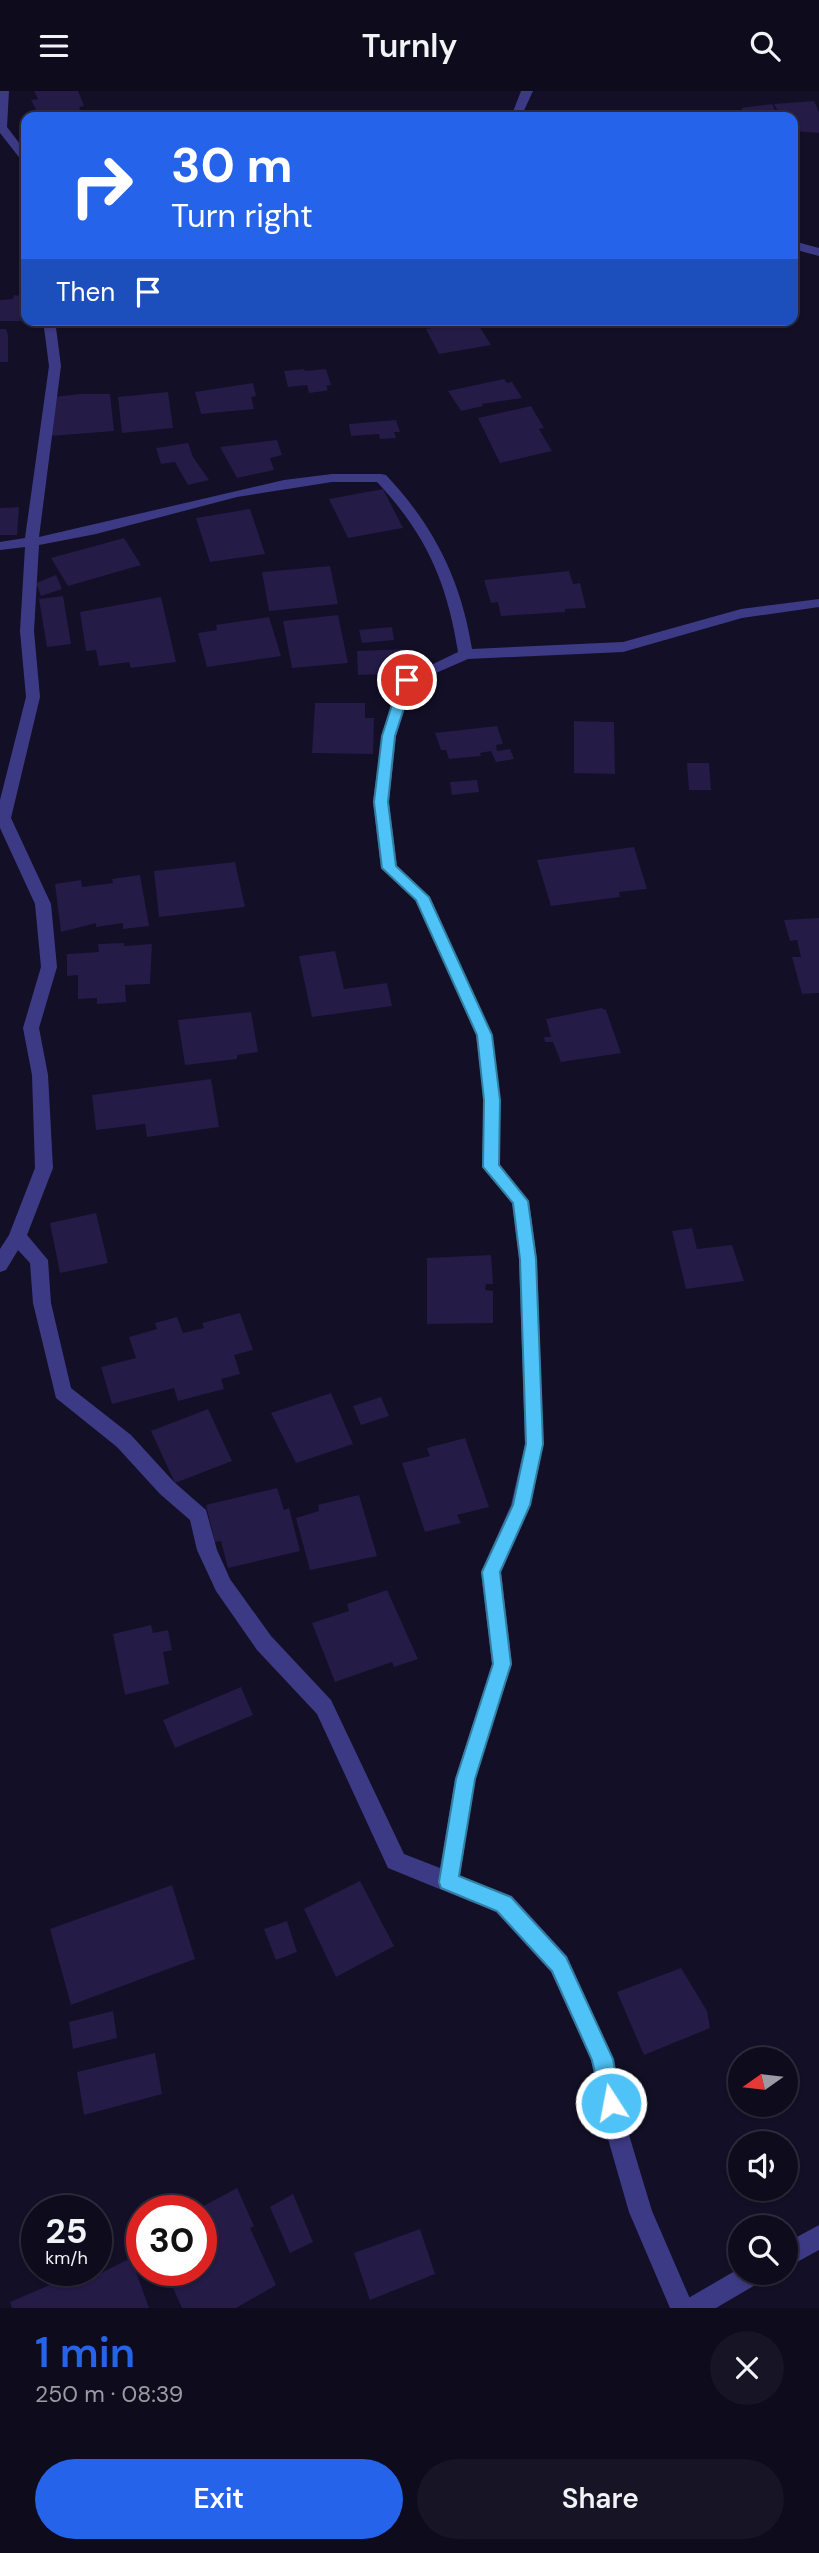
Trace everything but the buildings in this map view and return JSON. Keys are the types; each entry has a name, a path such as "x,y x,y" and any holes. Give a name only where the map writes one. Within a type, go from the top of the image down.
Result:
{"street":[{"path":"3,91 1,127 21,153"},
{"path":"518,112 527,91"},
{"path":"798,245 819,251"},
{"path":"0,1265 17,1237 44,1168 40,1075 31,1028 49,967 43,904 3,818 33,697 27,631 32,543 55,366 50,326"},
{"path":"0,546 92,532 221,497 283,484 342,475 380,478 411,507 443,563 456,603 466,654"},
{"path":"448,1882 465,1779 502,1664 491,1572 521,1505 534,1444 528,1259 520,1201 491,1167 492,1100 484,1035 422,897 389,868 381,802 388,736 407,680 466,654 623,647 741,614 819,603"},
{"path":"17,1237 39,1260 43,1303 63,1392 124,1441 167,1488 199,1515 207,1551 223,1585 264,1643 324,1707 396,1861 504,1904 559,1964 602,2059 615,2125 641,2212 682,2308"},
{"path":"798,2249 819,2237"},
{"path":"692,2308 733,2285"}],"route":[{"path":"407,680 388,736 381,802 389,868 422,897 484,1035 492,1100 491,1167 520,1201 528,1259 534,1444 521,1505 491,1572 502,1664 465,1779 448,1882 504,1904 559,1964 602,2059 611,2103"}]}
